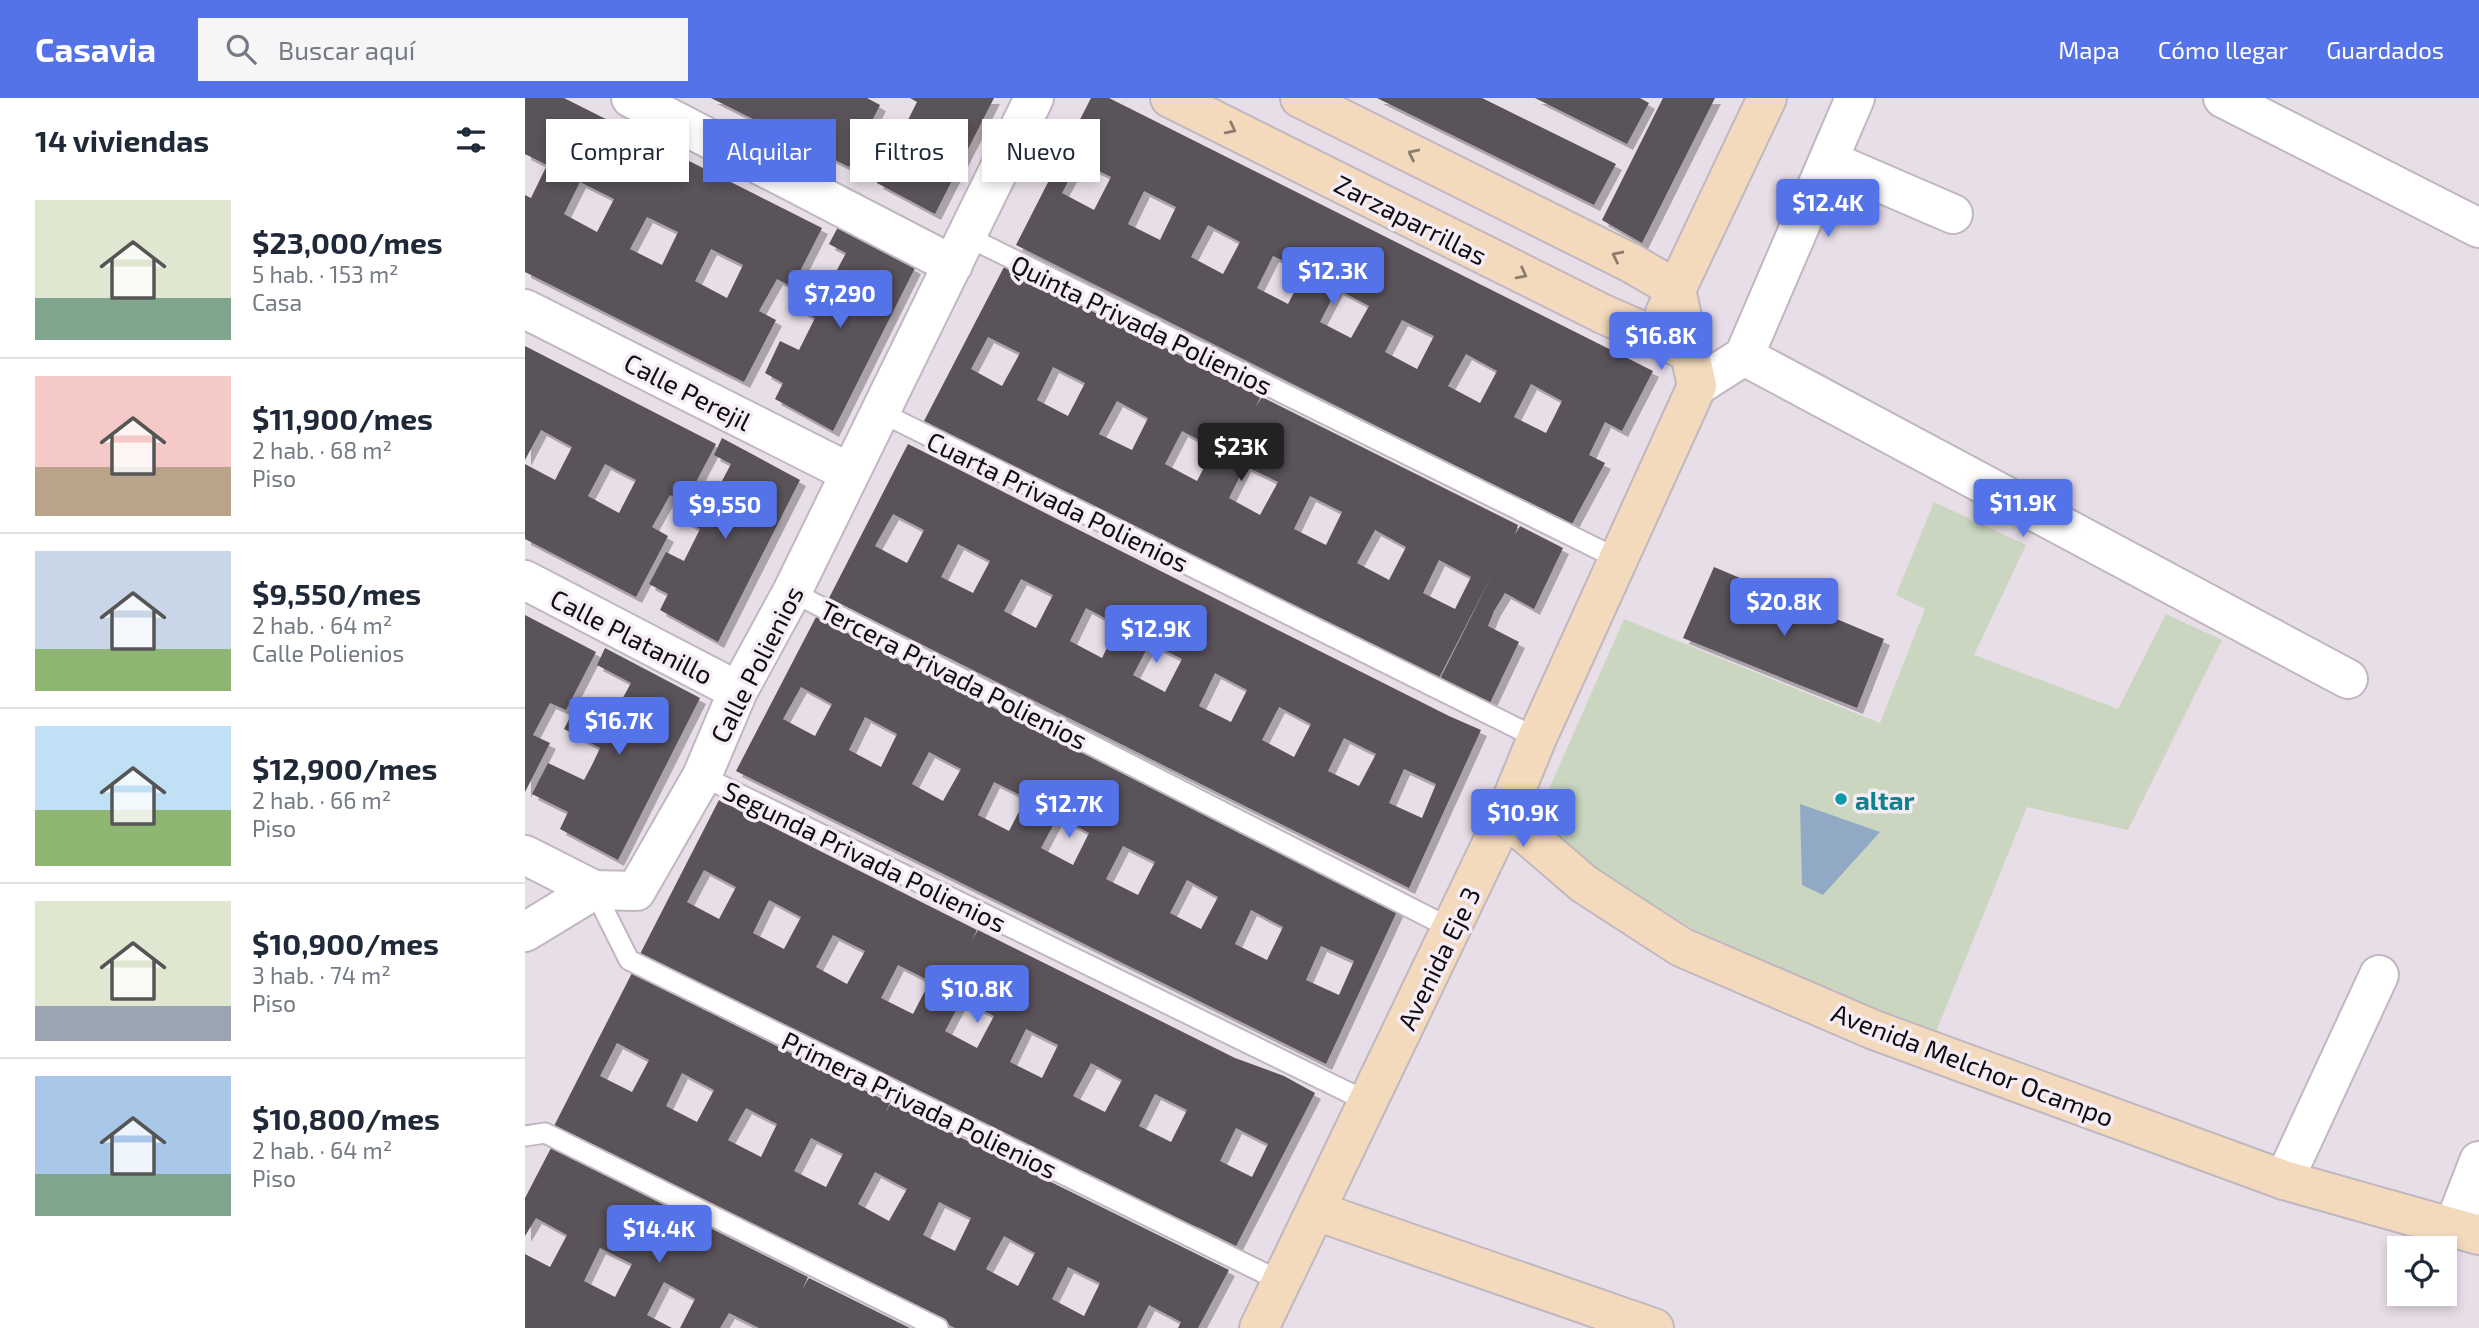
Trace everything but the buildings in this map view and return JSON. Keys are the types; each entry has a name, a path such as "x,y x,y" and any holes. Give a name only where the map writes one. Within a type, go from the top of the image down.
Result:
{"street":[{"path":"631,98 961,251"},
{"name":"Calle Polienios","path":"594,890 636,891 702,776 738,691 792,592 1034,98"},
{"name":"Zarzaparrillas","path":"1170,98 1602,314 1654,337"},
{"path":"1300,98 1631,263 1676,289 1693,369"},
{"path":"1693,369 1654,337 1767,98"},
{"path":"1744,356 1855,98"},
{"path":"2223,98 2479,228"},
{"path":"1830,161 1953,214"},
{"name":"Calle Perejil","path":"525,309 850,473"},
{"path":"1693,369 1744,356 2349,679"},
{"name":"Avenida Eje 3","path":"1259,1328 1505,816 1537,738 1618,559 1693,369"},
{"name":"Calle Platanillo","path":"525,580 738,691"},
{"name":"Avenida Melchor Ocampo","path":"1505,816 1584,884 1681,947 1874,1030 2284,1180 2466,1231"},
{"path":"525,855 594,890"},
{"path":"525,932 594,890"},
{"path":"2284,1180 2379,975"},
{"path":"2466,1231 2479,1161"},
{"path":"1316,1211 1654,1328"}],"lane":[{"name":"Quinta Privada Polienios","path":"961,251 1618,559"},
{"name":"Cuarta Privada Polienios","path":"880,412 1537,738"},
{"name":"Tercera Privada Polienios","path":"792,592 1452,929"},
{"name":"Segunda Privada Polienios","path":"702,776 1368,1102"},
{"name":"Primera Privada Polienios","path":"594,890 629,960 1282,1282"},
{"path":"525,1136 545,1133 938,1328"}],"green space":[{"path":"1934,502 2026,545 1974,655 2118,709 2166,614 2222,640 2128,830 2027,807 1935,1034 1860,1004 1691,928 1597,870 1538,814 1624,619 1880,723 1925,609 1896,595"}],"water":[{"path":"1800,804 1880,832 1823,895 1802,885"}],"place":[{"name":"altar","path":"1841,799"}]}
